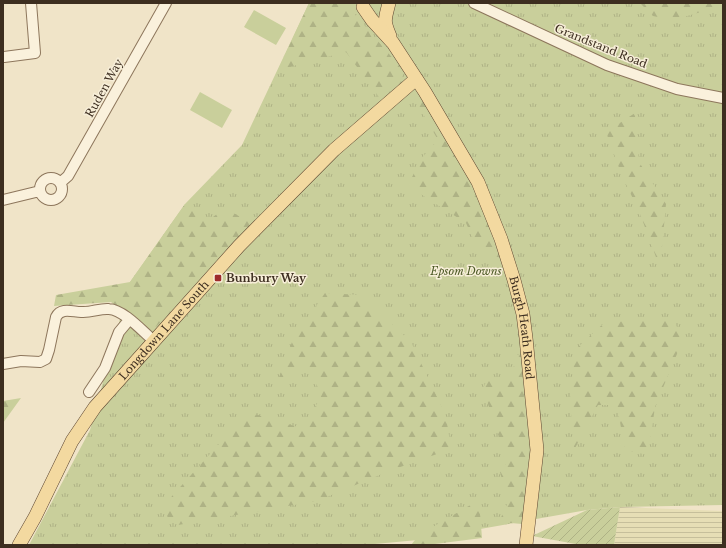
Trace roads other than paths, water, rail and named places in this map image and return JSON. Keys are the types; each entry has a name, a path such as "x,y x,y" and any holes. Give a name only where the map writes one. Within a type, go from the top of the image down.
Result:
{"main road":[{"path":"360,5 375,8 388,3"},
{"name":"Burgh Heath Road","path":"388,3 385,25 393,43 464,157 489,206 501,238 523,314 532,390 536,450 533,490 527,527 526,545"},
{"name":"Burgh Heath Road","path":"360,5 393,43"},
{"name":"Longdown Lane South","path":"19,545 35,517 72,441 95,407 239,246 334,150 416,79"}],"street":[{"path":"4,57 34,53 31,3"},
{"name":"Ruden Way","path":"40,191 45,198 53,200 60,195 62,187 60,183 68,176 166,3"},
{"name":"Grandstand Road","path":"474,3 607,64 677,89 723,98"},
{"path":"3,200 40,191 41,184 47,179 54,178 60,183"},
{"path":"3,364 21,360 40,362 46,359 56,317 61,312 65,311 88,312 110,309 129,320 154,341"},
{"path":"88,392 105,368 119,332 129,320"}],"place":[{"name":"Bunbury Way","path":"218,278"}],"park label":[{"name":"Epsom Downs","path":"466,271"}]}
